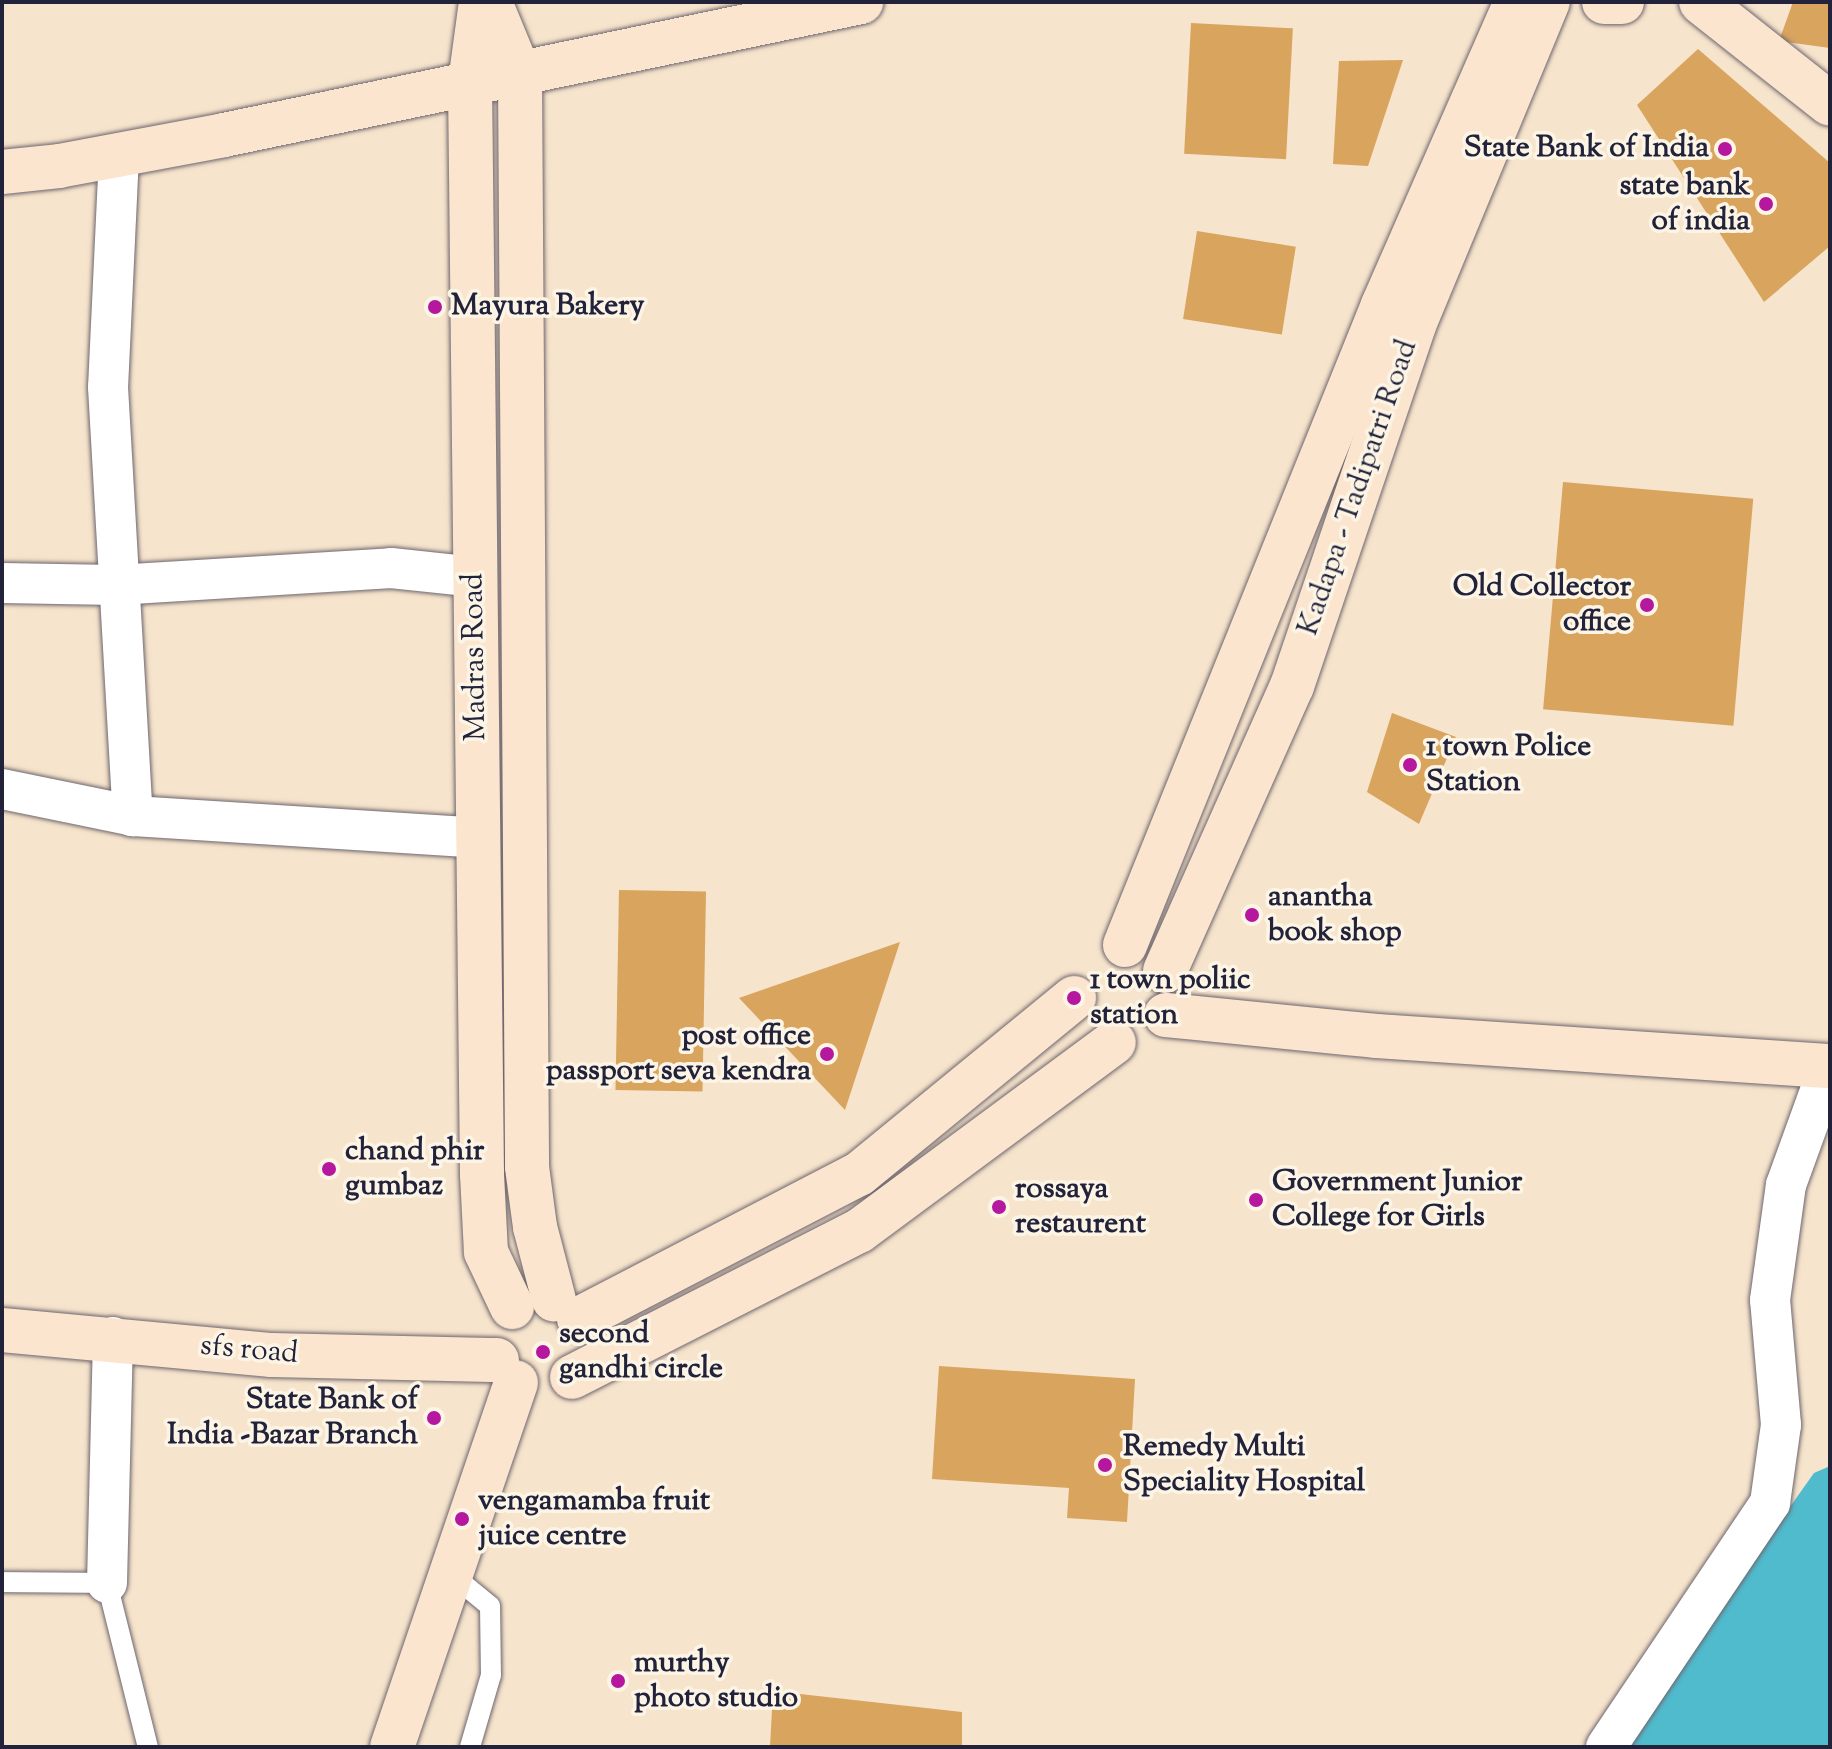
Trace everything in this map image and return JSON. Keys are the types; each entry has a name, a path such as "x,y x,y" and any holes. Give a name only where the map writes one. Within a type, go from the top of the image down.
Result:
{"main road":[{"name":"Madras Road","path":"481,2 470,82 486,1252 549,1309"},
{"name":"Madras Road","path":"490,2 520,75 527,1167 549,1309"},
{"path":"2,172 119,155 470,82 520,75 861,2"},
{"name":"Kadapa - Tadipatri Road","path":"1125,945 1383,305 1516,2"},
{"name":"Kadapa - Tadipatri Road","path":"1165,971 1292,686 1414,325 1548,2"},
{"path":"1604,2 1622,2"},
{"path":"1701,2 1830,104"},
{"path":"392,1747 451,1574 507,1371 496,1331 859,1174 1074,998 1082,966 1094,954 1125,945 1148,953 1165,971 1178,1016"},
{"path":"1074,998 1088,1027 1114,1042"},
{"path":"507,1371 545,1390 859,1231 1114,1042 1144,1037 1178,1016 1439,1040 1830,1066"},
{"path":"549,1309 586,1349 572,1377"},
{"name":"sfs road","path":"2,1330 113,1337 272,1355 507,1371"}],"street":[{"path":"119,155 108,387 116,585 133,816"},
{"path":"2,583 116,585 391,568 475,577"},
{"path":"2,789 133,816 478,838"},
{"path":"1606,1747 1770,1503 1781,1425 1770,1300 1786,1185 1830,1066"},
{"path":"107,1583 113,1337"}],"lane":[{"path":"451,1574 490,1606 491,1675 470,1747"},
{"path":"2,1582 107,1583 148,1747"}],"water":[{"path":"1830,1466 1830,1747 1620,1747 1814,1473"}],"building":[{"path":"1793,2 1830,2 1830,48 1779,41"},
{"path":"1191,23 1293,28 1286,159 1184,154"},
{"name":"state bank of india","path":"1698,49 1830,163 1830,246 1764,302 1637,105"},
{"path":"1403,60 1368,166 1333,164 1339,61"},
{"path":"1197,231 1296,247 1282,335 1183,319"},
{"name":"Old Collector office","path":"1563,482 1753,499 1733,726 1543,709"},
{"name":"1 town Police Station","path":"1392,713 1456,737 1419,824 1367,792"},
{"path":"619,890 706,892 702,1091 616,1090"},
{"name":"post office passport seva kendra","path":"900,942 845,1110 739,998"},
{"path":"939,1366 1135,1379 1127,1522 1067,1518 1069,1488 932,1479"},
{"path":"773,1691 962,1712 962,1747 770,1747"}],"place":[{"name":"State Bank of India","path":"1725,149"},
{"name":"state bank of india","path":"1766,204"},
{"name":"Mayura Bakery","path":"435,307"},
{"name":"Old Collector office","path":"1647,605"},
{"name":"1 town Police Station","path":"1410,765"},
{"name":"anantha book shop","path":"1252,915"},
{"name":"1 town poliic station","path":"1074,998"},
{"name":"post office passport seva kendra","path":"827,1054"},
{"name":"chand phir gumbaz","path":"329,1169"},
{"name":"Government Junior College for Girls","path":"1256,1200"},
{"name":"rossaya restaurent","path":"999,1207"},
{"name":"second gandhi circle","path":"543,1352"},
{"name":"State Bank of India -Bazar Branch","path":"434,1418"},
{"name":"Remedy Multi Speciality Hospital","path":"1105,1465"},
{"name":"vengamamba fruit juice centre","path":"462,1519"},
{"name":"murthy photo studio","path":"618,1681"}]}
